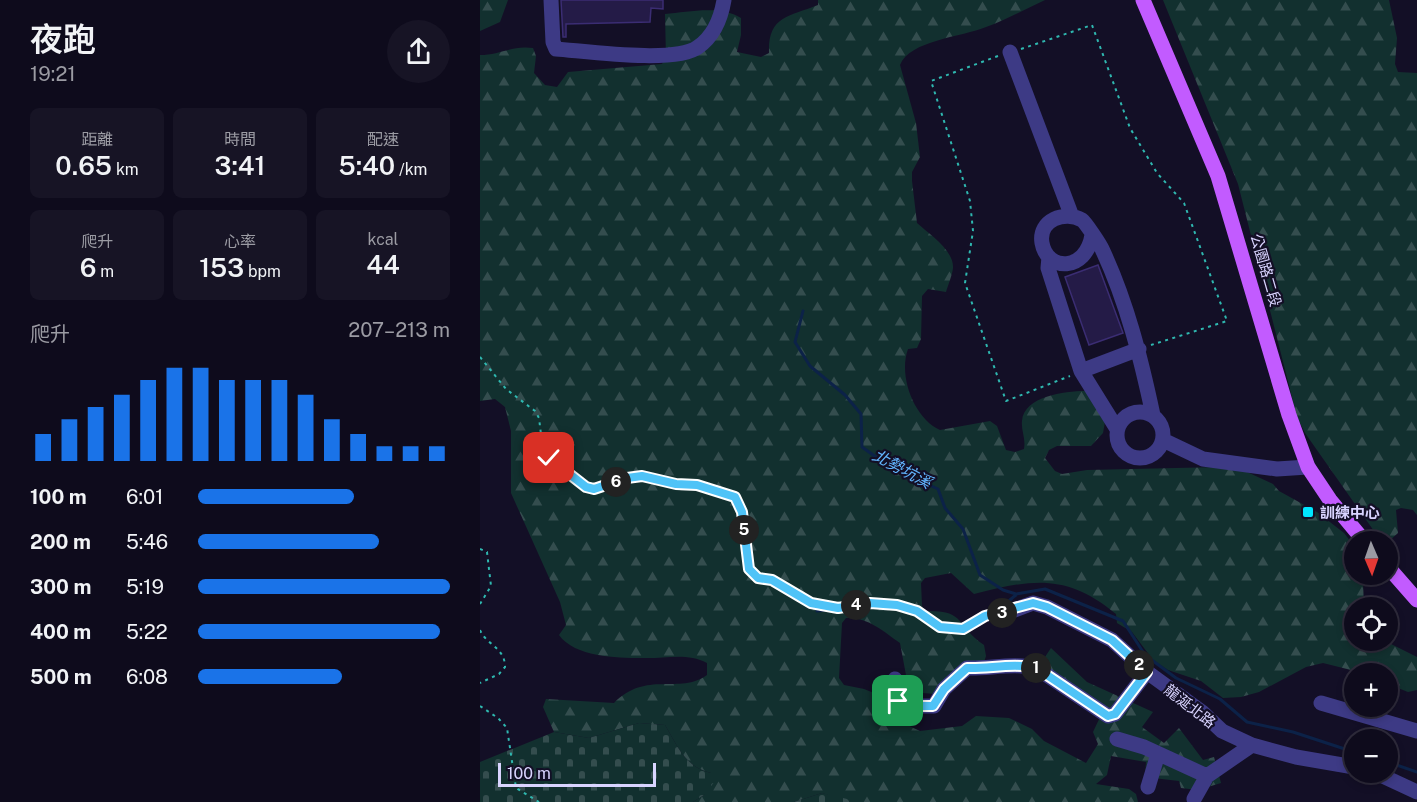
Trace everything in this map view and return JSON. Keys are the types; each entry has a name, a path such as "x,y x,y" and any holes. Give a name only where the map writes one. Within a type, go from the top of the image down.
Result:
{"main road":[{"name":"公園路二段","path":"1143,0 1218,176 1238,234 1289,415 1308,467 1330,500 1356,531"},
{"path":"1398,578 1417,600"}],"street":[{"path":"551,0 553,42 556,49 653,57 697,49 720,22 724,0"},
{"path":"1010,52 1071,214"},
{"path":"1071,214 1084,221 1092,235 1102,247 1139,349 1153,415 1162,426 1163,440 1156,453 1142,458 1128,455 1119,444 1117,429 1082,371 1048,268 1049,257 1042,243 1044,228 1055,217 1071,214"},
{"path":"1049,257 1063,264 1078,262 1089,251 1092,235"},
{"path":"1082,371 1139,349"},
{"path":"1117,429 1125,417 1138,411 1153,415"},
{"path":"1163,440 1203,459 1277,469 1308,467"},
{"name":"龍涎北路","path":"1009,612 1033,603 1047,607 1112,640 1147,672 1202,712 1222,731 1252,745 1296,757 1344,765"},
{"path":"895,679 898,701 909,706 933,706 944,689 967,668 994,669 1026,665 1038,669 1108,716 1115,714 1147,672"},
{"path":"1321,703 1417,731"},
{"path":"1116,739 1158,754 1207,776"},
{"path":"1194,799 1207,776 1252,745"},
{"path":"1148,788 1158,754"},
{"path":"1394,783 1416,795"}],"path":[{"path":"1082,371 1006,401 964,283 973,231 970,201 931,81 1010,52 1092,26 1130,128 1157,173 1184,203 1227,321 1139,349"},
{"path":"480,357 506,389 535,411 539,418 543,452 586,487 600,488 627,478 642,476 676,484 697,485 735,497 742,512 749,569 758,578 772,580 811,603 838,608 870,603 897,605 917,611 931,622 949,629 963,629 985,616 1009,612"},
{"path":"480,549 487,552 491,586 480,604"},
{"path":"480,630 483,639 500,650 506,667 499,674 480,683"},
{"path":"480,706 498,718 507,728 516,788 539,802"}],"green space":[{"path":"480,0 508,0 500,22 480,31"},
{"path":"818,0 1045,0 986,27 925,45 914,50 900,65 916,123 920,157 912,172 917,223 945,249 953,268 946,292 928,289 922,296 921,339 917,348 908,349 905,360 910,395 923,416 940,430 990,421 997,426 1006,450 1015,452 1024,449 1022,421 1024,413 1030,406 1057,394 1085,391 1106,416 1103,433 1091,446 1057,446 1049,450 1045,458 1055,471 1062,474 1087,470 1221,467 1247,472 1273,484 1279,491 1317,512 1344,533 1344,585 1363,585 1364,597 1344,597 1344,651 1398,651 1398,648 1417,657 1417,690 1408,692 1398,688 1398,663 1344,663 1344,668 1323,663 1306,667 1259,692 1241,697 1223,698 1201,681 1168,670 1153,660 1132,632 1117,623 1116,614 1081,591 1048,583 1031,583 974,594 951,573 925,578 921,583 922,606 926,611 948,613 959,620 984,645 986,656 984,662 935,694 923,693 906,675 900,643 868,622 846,618 842,623 839,678 844,685 864,689 908,707 902,717 905,724 920,731 962,726 976,716 1009,718 1032,729 1044,741 1086,763 1098,744 1093,732 1103,711 1037,669 1051,648 1087,682 1153,712 1142,727 1164,743 1179,728 1203,760 1214,757 1221,783 1198,790 1181,788 1179,781 1145,777 1146,762 1111,756 1107,775 1096,784 1129,789 1136,794 1138,802 850,802 822,793 794,802 693,802 704,795 711,773 688,761 665,725 639,723 589,738 554,732 543,707 546,699 614,703 626,693 638,688 697,681 707,675 707,663 683,657 632,658 597,655 575,648 559,635 566,625 560,602 511,493 511,431 505,407 495,399 480,401 480,55 526,47 533,48 536,56 534,73 545,85 557,87 568,72 662,64 666,57 665,14 714,10 741,18 741,35 737,52 761,57 769,53 772,32 776,25 789,16 818,5"},
{"path":"1163,0 1389,0 1397,38 1395,64 1398,72 1417,73 1417,515 1413,510 1401,508 1396,510 1398,531 1374,531 1305,433 1297,417 1238,184"},
{"path":"639,723 665,725 688,761 711,773 715,781 704,795 693,802 480,802 480,762 554,732 589,738"},
{"path":"822,793 847,799 850,802 794,802"}],"building":[{"path":"561,0 663,0 663,9 651,8 650,22 566,24 566,37 563,37"},
{"path":"1098,265 1123,333 1089,345 1065,277"}],"waterway":[{"name":"北勢坑溪","path":"803,311 795,342 810,366 845,395 861,414 862,447 890,467 938,489 945,508 963,529 980,575 1003,590 1016,594 1045,589 1123,621 1145,655 1176,678 1220,699 1247,722 1293,732 1344,749"},
{"path":"817,611 863,607 898,608 914,612 940,629 955,632 975,627 1016,595"},
{"name":"北勢坑溪","path":"1398,765 1417,772"}],"place":[{"name":"訓練中心","path":"1308,512"}],"route":[{"path":"549,458 586,487 594,489 627,478 642,476 676,484 697,485 719,494 735,497 742,512 749,569 758,578 772,580 811,603 838,608 870,603 897,605 917,611 940,627 963,629 985,616 1009,612 1033,603 1047,607 1112,640 1147,672 1115,714 1108,716 1038,669 1026,665 994,669 967,668 944,689 933,706 909,706 898,701"}]}
